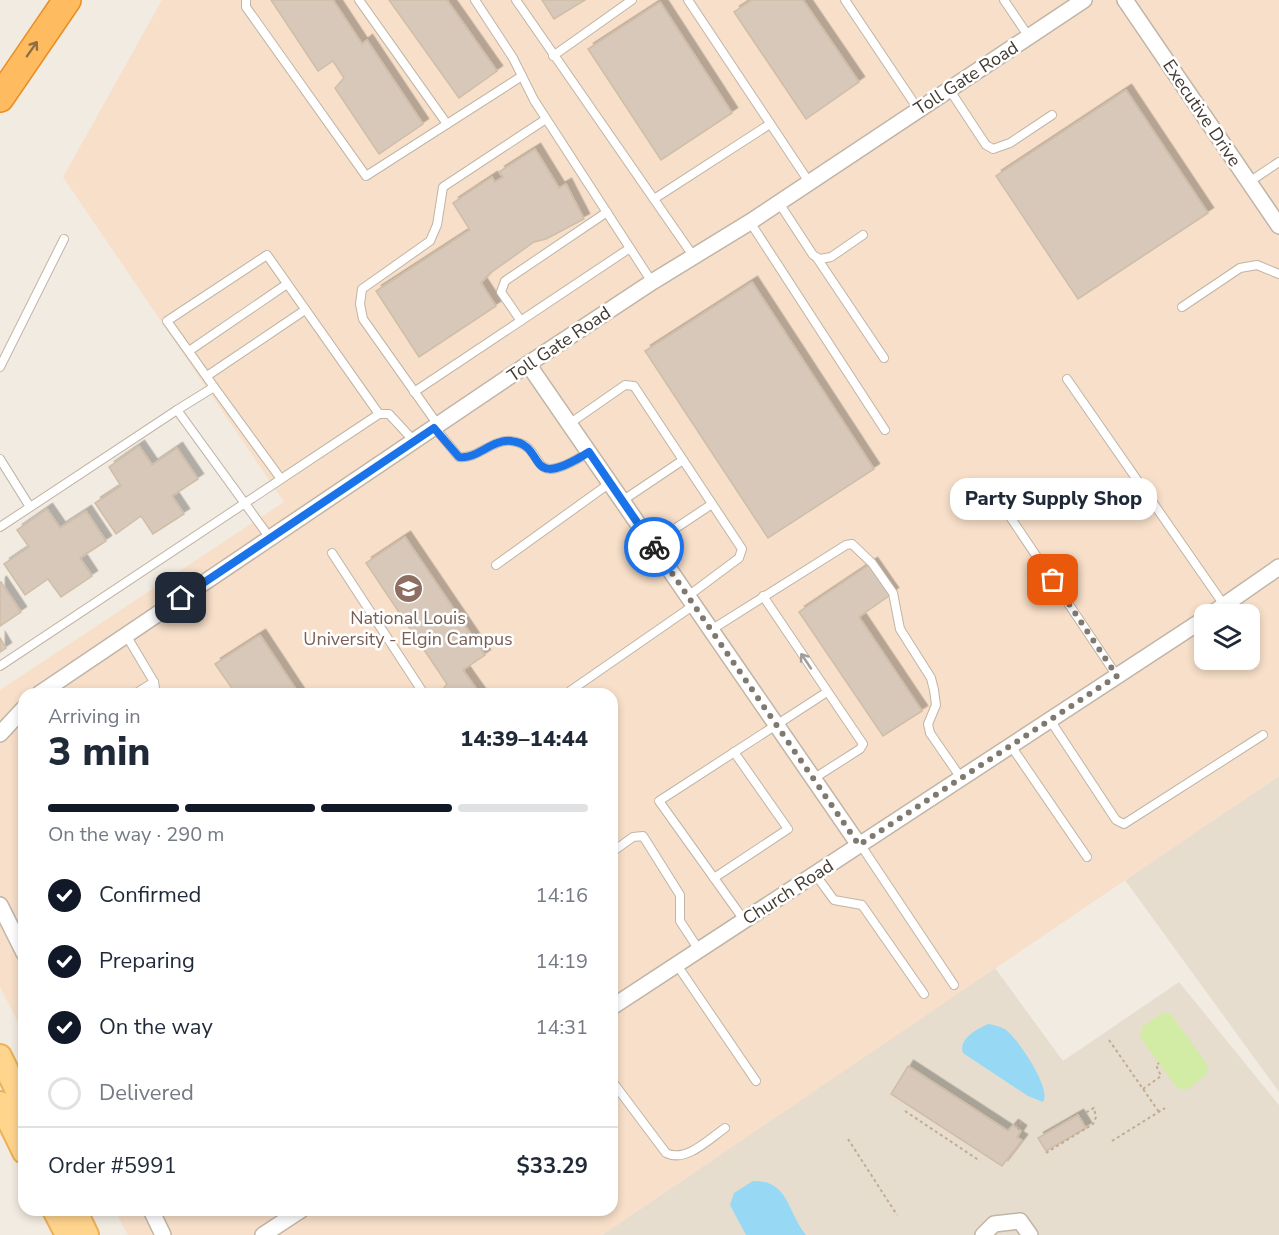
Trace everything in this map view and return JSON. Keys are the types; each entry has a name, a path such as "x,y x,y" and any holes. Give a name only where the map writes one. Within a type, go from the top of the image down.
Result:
{"highway":[{"path":"0,98 67,0"}],"main road":[{"path":"0,1056 18,1093"},
{"path":"0,1103 18,1140"},
{"path":"57,1216 67,1235"},
{"path":"78,1216 87,1235"}],"street":[{"name":"Toll Gate Road","path":"48,688 651,282 750,222 1084,0"},
{"name":"Executive Drive","path":"1125,0 1279,226"},
{"path":"528,364 859,845"},
{"path":"1225,604 1279,567"},
{"name":"Church Road","path":"618,1003 1194,626"},
{"path":"0,734 18,714"},
{"path":"0,904 18,941"},
{"path":"154,1216 164,1235"},
{"path":"263,1235 292,1216"},
{"path":"983,1235 994,1224 1020,1221 1030,1235"}],"lane":[{"path":"246,0 246,8 366,176 522,76"},
{"path":"359,0 447,124"},
{"path":"475,0 546,119 651,282"},
{"path":"516,0 694,257"},
{"path":"554,56 632,0"},
{"path":"688,0 809,182"},
{"path":"845,0 918,109"},
{"path":"1004,0 1029,36"},
{"path":"949,89 986,146 993,149 1010,143 1052,115"},
{"path":"546,119 443,187 437,225 430,241 362,290 360,304 363,319 459,457 466,458 496,443 511,441 523,445 542,467 553,470 563,468 589,452"},
{"path":"654,199 770,124"},
{"path":"1249,182 1279,162"},
{"path":"779,203 884,358"},
{"path":"521,321 501,292 505,282 607,212"},
{"path":"750,222 885,430"},
{"path":"817,258 824,260 831,257 863,235"},
{"path":"0,367 64,239"},
{"path":"414,392 630,248"},
{"path":"281,479 167,321 267,255 379,414"},
{"path":"1182,307 1240,268 1257,265 1279,274"},
{"path":"189,351 287,284"},
{"path":"207,376 305,310"},
{"path":"1067,379 1223,604"},
{"path":"569,424 625,385 634,386 742,549 739,558 691,600 574,688"},
{"path":"0,527 214,387"},
{"path":"177,410 270,538"},
{"path":"0,666 379,414 389,414 414,441"},
{"path":"0,459 30,507"},
{"path":"622,501 683,460"},
{"path":"496,565 610,483"},
{"path":"988,484 1117,676"},
{"path":"652,544 712,504"},
{"path":"711,630 846,545 858,548 872,563 893,593 900,629 931,678 936,705 928,724 930,733 961,778"},
{"path":"332,553 420,688"},
{"path":"764,596 863,744 860,749 813,779"},
{"path":"126,635 154,682 155,688"},
{"path":"144,688 154,682"},
{"path":"744,920 659,801 827,692"},
{"path":"1050,720 1116,820 1124,824 1263,735"},
{"path":"1011,746 1087,857"},
{"path":"714,878 788,829 734,752"},
{"path":"618,848 633,837 643,836 680,895 680,921 699,950"},
{"path":"859,845 954,985"},
{"path":"815,874 834,900 862,905 924,994"},
{"path":"677,965 756,1081"},
{"path":"618,1089 666,1153 673,1157 682,1156 726,1128"}],"path":[{"path":"1109,1040 1159,1112"},
{"path":"1143,1089 1161,1076 1156,1065 1159,1063"},
{"path":"1046,1153 1093,1124 1096,1118 1094,1108 1083,1114"},
{"path":"1112,1141 1165,1108"},
{"path":"904,1111 980,1161"},
{"path":"1015,1126 1022,1120 1018,1130"},
{"path":"848,1139 897,1215"}],"shaded area":[{"path":"162,0 1279,0 1279,776 602,1235 128,1235 118,1216 618,1216 618,688 18,688 18,1022 0,987 0,690 284,502 63,177"},
{"path":"1279,776 1279,1092 1125,880"},
{"path":"995,968 1063,1061 1179,982 1279,1105 1279,1235 602,1235"}],"green space":[{"path":"1162,1013 1171,1014 1208,1066 1207,1074 1186,1090 1177,1088 1140,1037 1142,1027"}],"water":[{"path":"988,1024 1006,1030 1018,1043 1043,1087 1043,1102 1028,1096 963,1053 963,1043 966,1039"},
{"path":"753,1181 765,1182 781,1192 806,1235 746,1235 730,1205 734,1193"}],"building":[{"path":"271,0 333,0 362,44 367,40 423,124 379,154 335,88 344,78 333,61 318,71"},
{"path":"389,0 447,0 497,71 459,98"},
{"path":"542,0 585,0 554,19"},
{"path":"752,0 803,0 859,82 806,119 734,12"},
{"path":"660,2 732,113 661,160 588,49"},
{"path":"1126,90 1208,213 1078,299 996,176"},
{"path":"535,149 559,188 566,184 584,219 546,239 534,242 489,274 481,283 496,306 419,357 376,291 470,230 453,203 492,177 495,182 503,177 499,172"},
{"path":"752,282 874,469 768,538 645,351"},
{"path":"139,446 152,465 177,448 198,479 172,496 184,514 153,534 141,516 116,534 95,503 121,486 109,467"},
{"path":"47,509 60,528 86,511 106,541 80,558 92,576 61,597 48,579 25,595 4,564 29,547 17,530"},
{"path":"405,537 485,655 463,670 476,688 444,688 447,684 366,563"},
{"path":"872,563 893,593 859,617 922,711 883,736 799,612"},
{"path":"0,583 21,612 0,626"},
{"path":"260,635 295,688 232,688 215,664"},
{"path":"0,638 6,648 0,652"},
{"path":"908,1066 1008,1131 1013,1125 1021,1131 1017,1137 1022,1140 1002,1166 891,1094"},
{"path":"1078,1115 1086,1128 1046,1151 1038,1138"}],"way so far":[{"path":"654,547 859,845 1117,676 1053,580"}],"place":[{"name":"Party Supply Shop","path":"1053,580"},
{"name":"National Louis University - Elgin Campus","path":"408,589"}],"route":[{"path":"181,598 434,428 459,457 466,458 496,443 511,441 523,445 542,467 553,470 563,468 589,452 654,547"}]}
